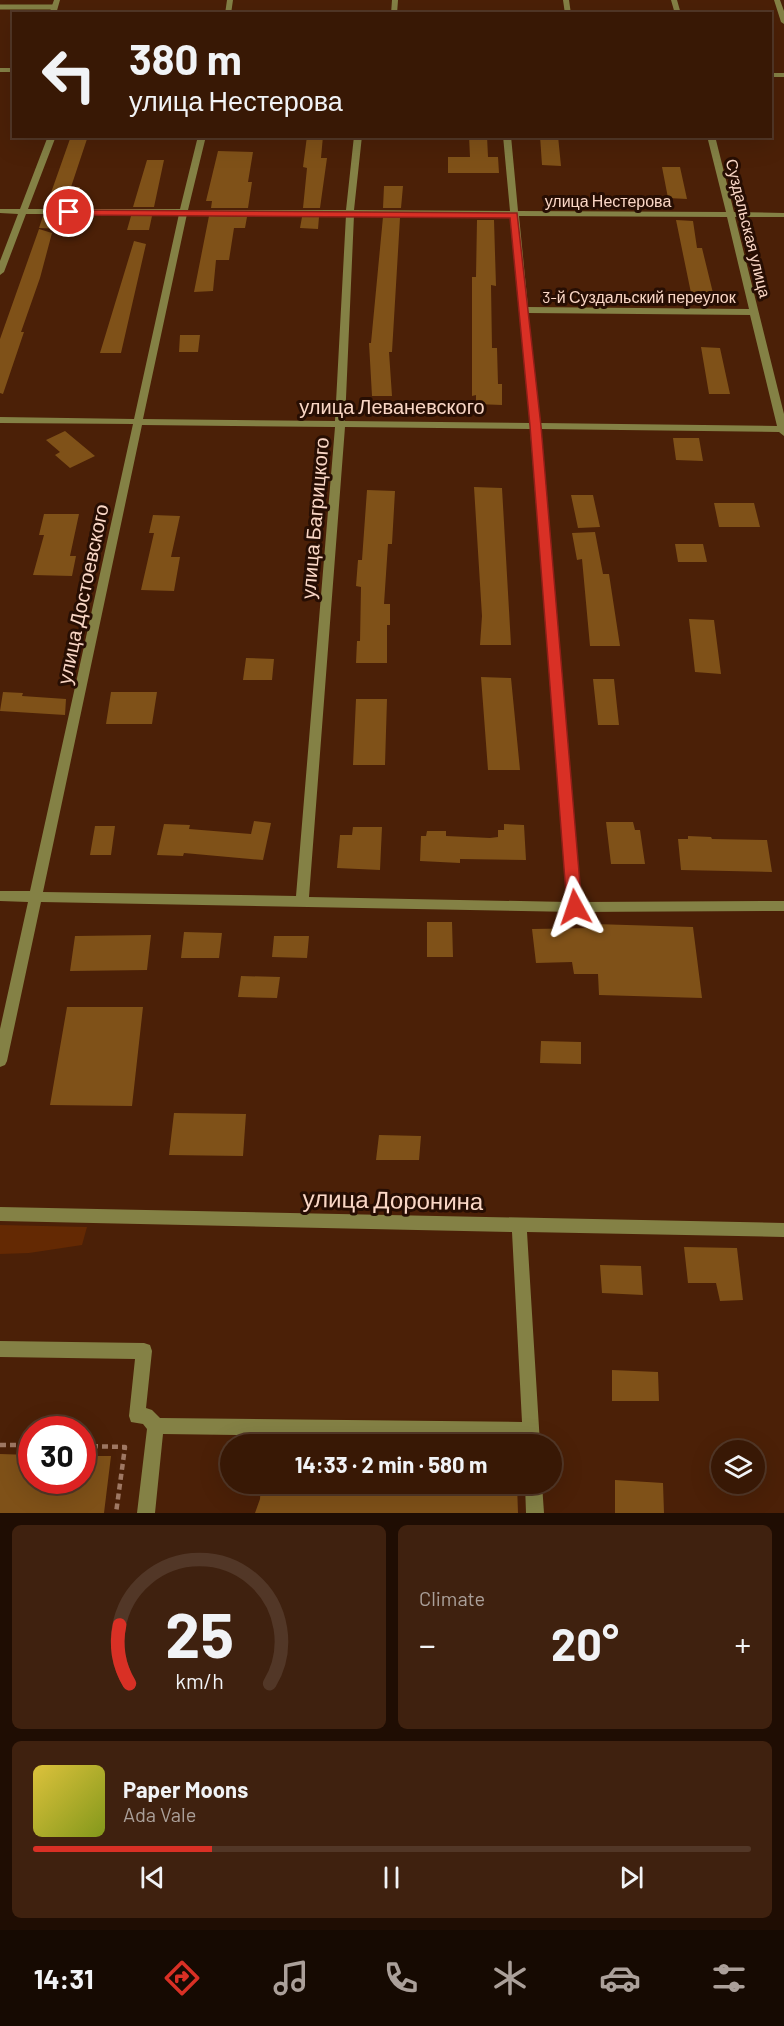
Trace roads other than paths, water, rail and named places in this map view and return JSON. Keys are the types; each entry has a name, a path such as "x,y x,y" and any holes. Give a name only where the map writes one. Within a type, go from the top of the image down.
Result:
{"street":[{"path":"777,0 784,22"},
{"path":"0,272 51,138"},
{"name":"улица Достоевского","path":"0,1061 183,213 202,138"},
{"name":"улица Багрицкого","path":"302,902 340,424 350,214 357,138"},
{"path":"507,138 535,426 575,907"},
{"name":"Суздальская улица","path":"712,138 784,430"},
{"name":"улица Нестерова","path":"0,211 784,215"},
{"name":"3-й Суздальский переулок","path":"524,310 755,312"},
{"name":"улица Леваневского","path":"0,420 784,430"},
{"path":"0,896 575,907 784,906"},
{"name":"улица Доронина","path":"0,1214 784,1230"},
{"path":"519,1225 532,1434"},
{"path":"0,1349 144,1351 137,1416 146,1416 156,1426 407,1434"},
{"path":"146,1513 156,1426"},
{"path":"534,1494 535,1513"}],"lane":[{"path":"0,7 54,7"}]}
